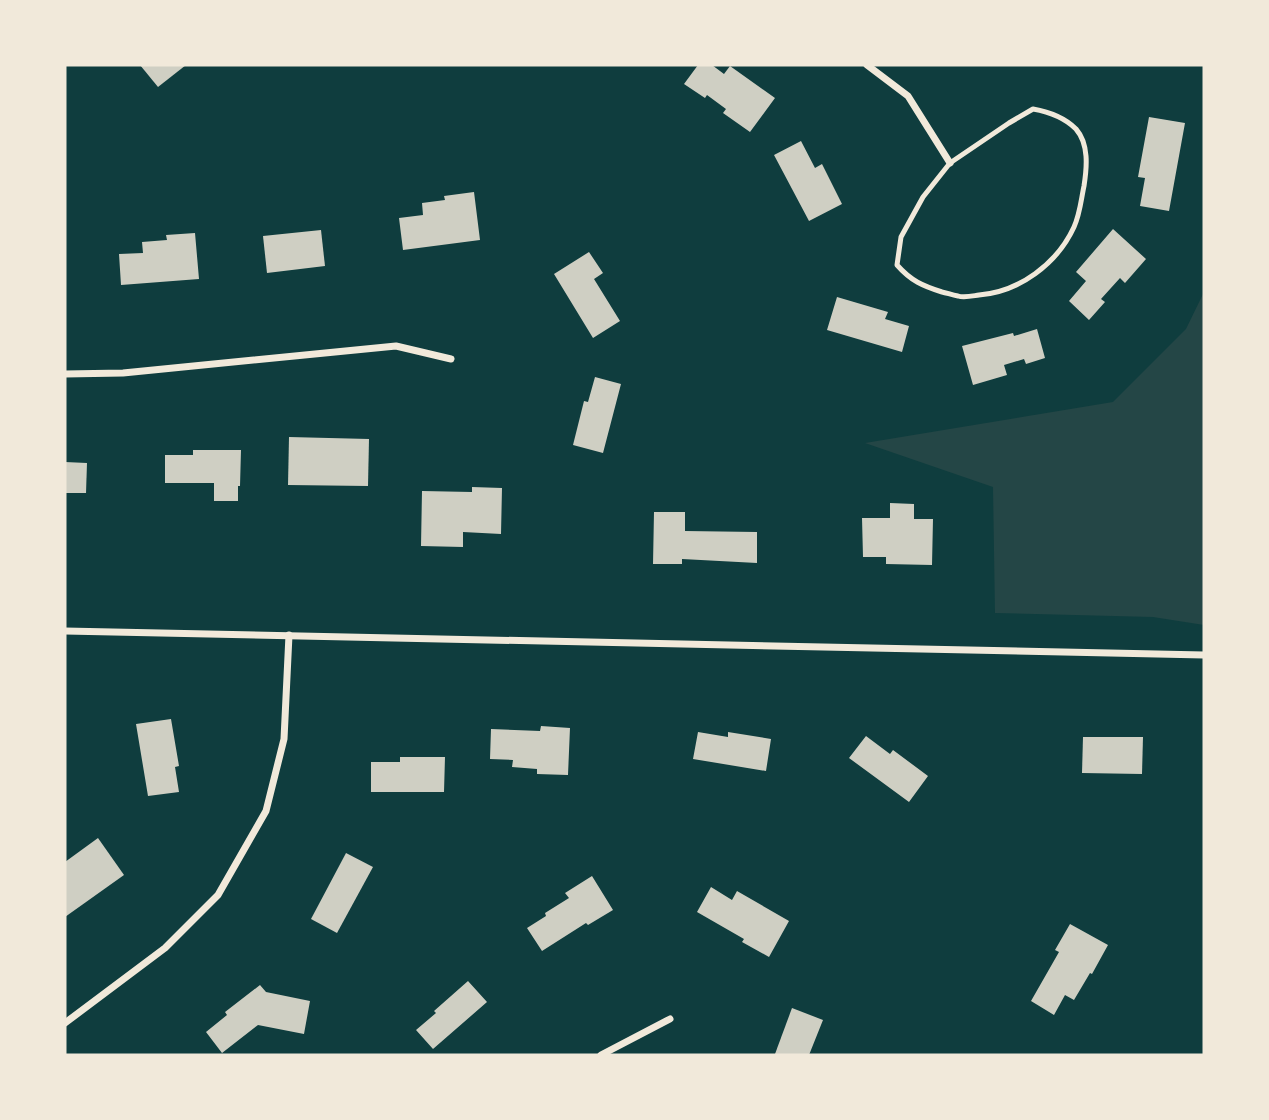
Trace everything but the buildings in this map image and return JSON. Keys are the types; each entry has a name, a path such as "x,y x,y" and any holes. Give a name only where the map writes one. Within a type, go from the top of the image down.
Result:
{"street":[{"path":"867,65 908,96 950,163"},
{"path":"65,374 124,373 396,346 451,359"},
{"path":"65,631 1204,655"},
{"path":"65,1023 164,948 218,895 225,883 266,811 284,739 289,635"},
{"path":"601,1055 670,1019"}],"lane":[{"path":"1034,109 1062,118 1081,137 1087,169 1080,210 1073,229 1058,251 1036,275 988,295 960,297 924,286 907,276 897,265 901,237 923,197 950,163 1034,109"}],"shaded area":[{"path":"1204,292 1204,625 1153,617 995,613 993,487 865,443 1113,402 1186,329"}]}
